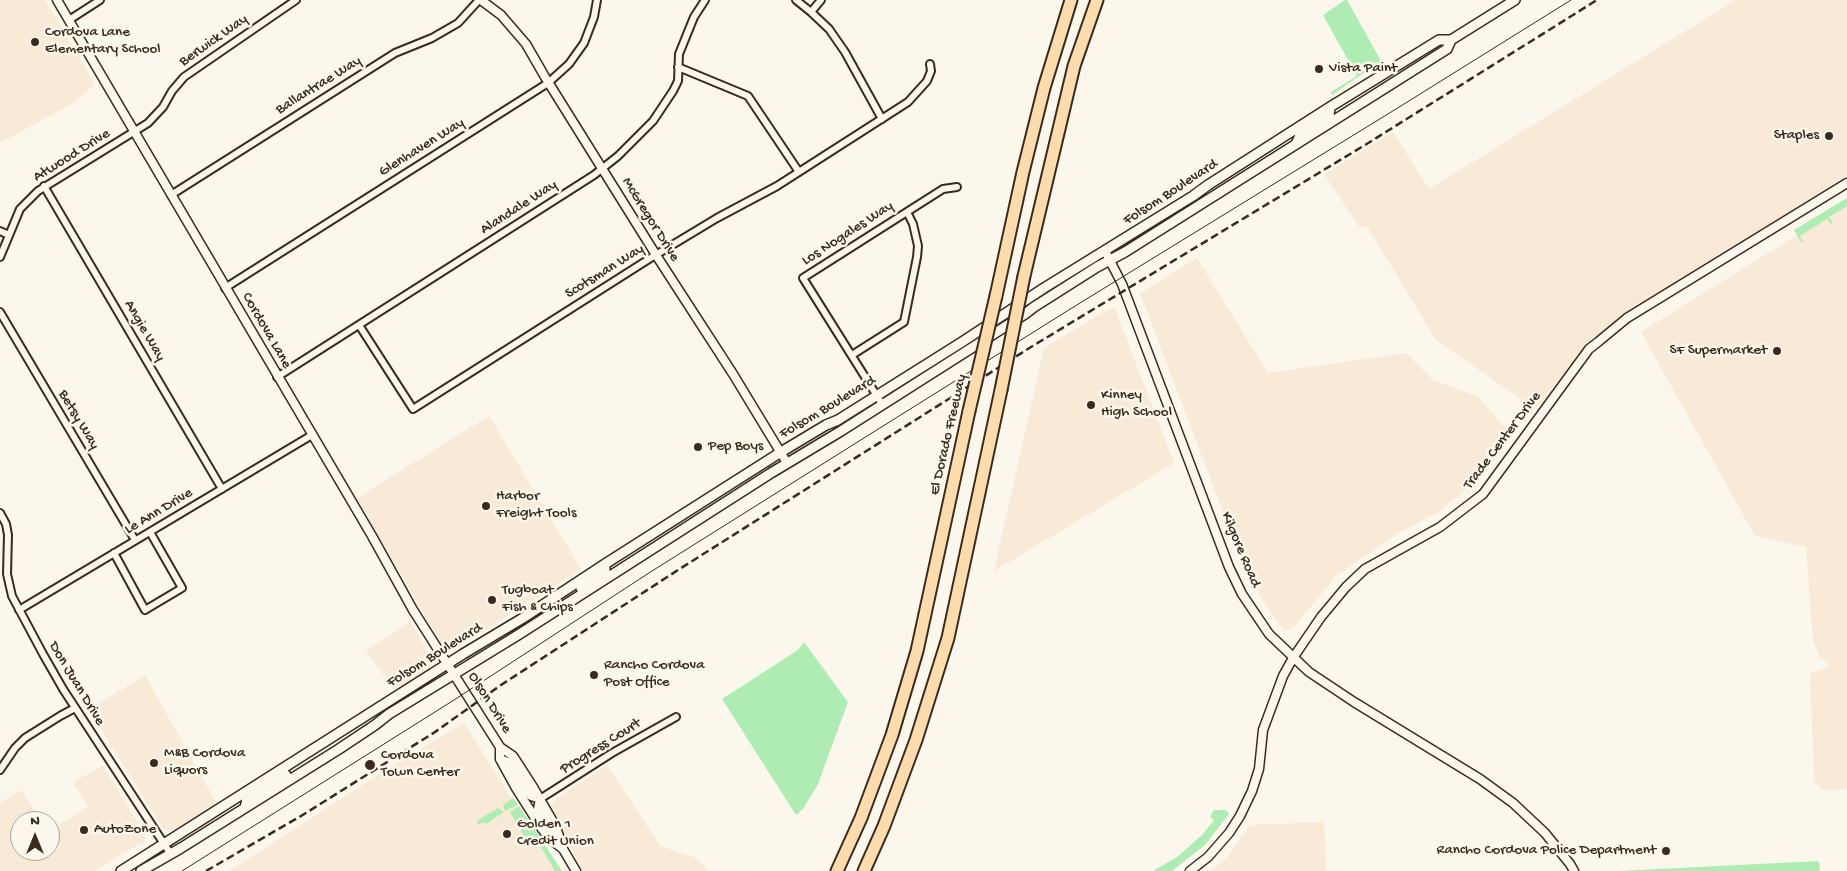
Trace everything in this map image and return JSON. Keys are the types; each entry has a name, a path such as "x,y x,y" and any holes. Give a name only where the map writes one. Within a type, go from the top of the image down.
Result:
{"highway":[{"name":"El Dorado Freeway","path":"837,871 861,818 892,735 917,651 969,411 1042,94 1070,0"},
{"path":"864,871 884,826 916,740 948,638 1024,276 1074,66 1097,0"}],"main road":[{"name":"Folsom Boulevard","path":"121,871 447,664 530,614 781,452 826,425 838,420 1208,185 1317,120 1329,115 1330,107 1439,40 1451,40 1515,0"},
{"name":"Folsom Boulevard","path":"141,871 245,808 375,725 389,714 841,431 1034,307 1447,50 1451,40"},
{"path":"1296,144 1301,133 1317,120"},
{"path":"575,598 580,589 604,572 605,564"},
{"path":"245,808 247,799 305,763 312,749"}],"street":[{"name":"Cordova Lane","path":"57,0 372,536 413,610 454,674"},
{"path":"69,20 100,0"},
{"name":"Berwick Way","path":"134,132 156,116 184,77 296,0"},
{"name":"McGregor Drive","path":"480,0 501,15 526,44 548,83 788,463"},
{"name":"Ballantrae Way","path":"171,195 395,53 432,38 458,23 480,0"},
{"name":"Glenhaven Way","path":"225,288 548,83 570,64 584,43 592,24 598,0"},
{"name":"Alandale Way","path":"277,377 602,169 636,140 664,106 678,81 679,54 694,17 705,0"},
{"path":"796,0 829,29 845,52 882,118"},
{"path":"811,12 821,0"},
{"name":"Scotsman Way","path":"359,325 413,409 656,255 717,218 759,197 908,102 920,91 930,76 930,64"},
{"path":"678,67 748,96 799,172"},
{"name":"Atwood Drive","path":"0,257 20,210 28,200 44,186 134,132"},
{"name":"Trade Center Drive","path":"1190,871 1208,857 1229,833 1240,816 1259,769 1263,730 1277,689 1293,658 1332,602 1364,569 1440,528 1484,494 1589,349 1627,318 1847,183"},
{"name":"Angie Way","path":"44,186 222,489"},
{"name":"Los Nogales Way","path":"882,404 804,278 943,189 957,187"},
{"path":"852,355 904,322 918,258 918,246 913,224 907,212"},
{"path":"0,231 9,235"},
{"name":"Kilgore Road","path":"1106,250 1122,284 1236,582 1269,634 1309,672 1354,702 1494,788 1527,814 1574,871"},
{"name":"Betsy Way","path":"0,312 135,540"},
{"name":"Le Ann Drive","path":"19,610 312,435"},
{"name":"Don Juan Drive","path":"0,513 6,524 8,535 3,569 19,610 75,708 170,853"},
{"path":"114,553 145,610 182,588 150,532"},
{"name":"Olson Drive","path":"454,674 500,748 513,756 540,799 556,826 563,849 576,871"},
{"path":"0,770 11,753 25,738 75,708"},
{"name":"Progress Court","path":"540,799 612,753 676,717"},
{"name":"Olson Drive","path":"500,748 500,759 542,829 550,839 563,849"},
{"path":"500,759 510,763 528,793 540,799 538,809 550,831 550,839"}],"shaded area":[{"name":"Cordova Lane Elementary School","path":"0,0 45,0 95,84 75,102 0,143"},
{"path":"1736,0 1847,0 1847,176 1627,314 1591,342 1543,403 1537,407 1531,406 1436,340 1367,226 1360,228 1324,174 1393,132 1429,189"},
{"path":"1847,204 1847,789 1823,790 1814,781 1810,674 1830,665 1820,657 1813,640 1806,547 1755,536 1641,332"},
{"path":"1197,258 1268,373 1406,353 1433,380 1479,397 1512,436 1486,472 1440,511 1399,533 1336,576 1292,629 1284,630 1261,598 1238,551 1140,293"},
{"name":"Kinney High School","path":"1114,306 1174,463 994,571 1044,348"},
{"path":"489,416 581,569 460,646 449,648 441,643 357,498"},
{"path":"411,622 433,662 427,672 396,693 366,650"},
{"path":"145,675 217,804 175,830 163,828 89,710"},
{"path":"464,723 560,871 229,871 395,764"},
{"path":"607,765 660,846 696,858 708,871 583,871 551,806 557,798"},
{"path":"103,766 145,835 144,844 138,845 94,871 0,871 0,803 21,790 35,811 10,811 10,861 60,861 60,824 88,807 73,782"},
{"path":"1324,822 1326,871 1210,871 1226,859 1250,825"}],"green space":[{"path":"1347,0 1381,61 1332,95 1331,92 1357,76 1323,15"},
{"path":"1847,198 1847,206 1829,217 1833,223 1831,224 1827,219 1800,236 1803,241 1801,242 1794,230"},
{"path":"804,642 848,702 818,784 803,809 796,815 722,699 798,650"},
{"path":"513,798 518,805 505,811 503,805"},
{"path":"519,806 562,871 555,871 541,847 538,845 534,849 532,844 529,845 510,812"},
{"path":"498,808 504,812 486,824 484,822 477,825 478,820"},
{"path":"1214,810 1226,810 1229,814 1205,845 1172,871 1153,871 1177,857 1202,835 1214,820 1210,817"},
{"path":"1819,861 1820,871 1618,871"}],"tram line":[{"path":"182,871 454,700 652,571 907,411 1571,0"}],"railway":[{"path":"206,871 301,816 435,732 501,685 678,570 1031,347 1365,145 1597,0"}],"place":[{"name":"Cordova Lane Elementary School","path":"35,42"},
{"name":"Vista Paint","path":"1319,69"},
{"name":"Staples","path":"1829,136"},
{"name":"SF Supermarket","path":"1777,351"},
{"name":"Kinney High School","path":"1091,405"},
{"name":"Pep Boys","path":"698,447"},
{"name":"Harbor Freight Tools","path":"486,506"},
{"name":"Tugboat Fish & Chips","path":"492,600"},
{"name":"Rancho Cordova Post Office","path":"594,675"},
{"name":"M&B Cordova Liquors","path":"154,763"},
{"name":"Cordova Town Center","path":"370,765"},
{"name":"AutoZone","path":"84,830"},
{"name":"Golden 1 Credit Union","path":"507,834"},
{"name":"Rancho Cordova Police Department","path":"1666,851"}]}
